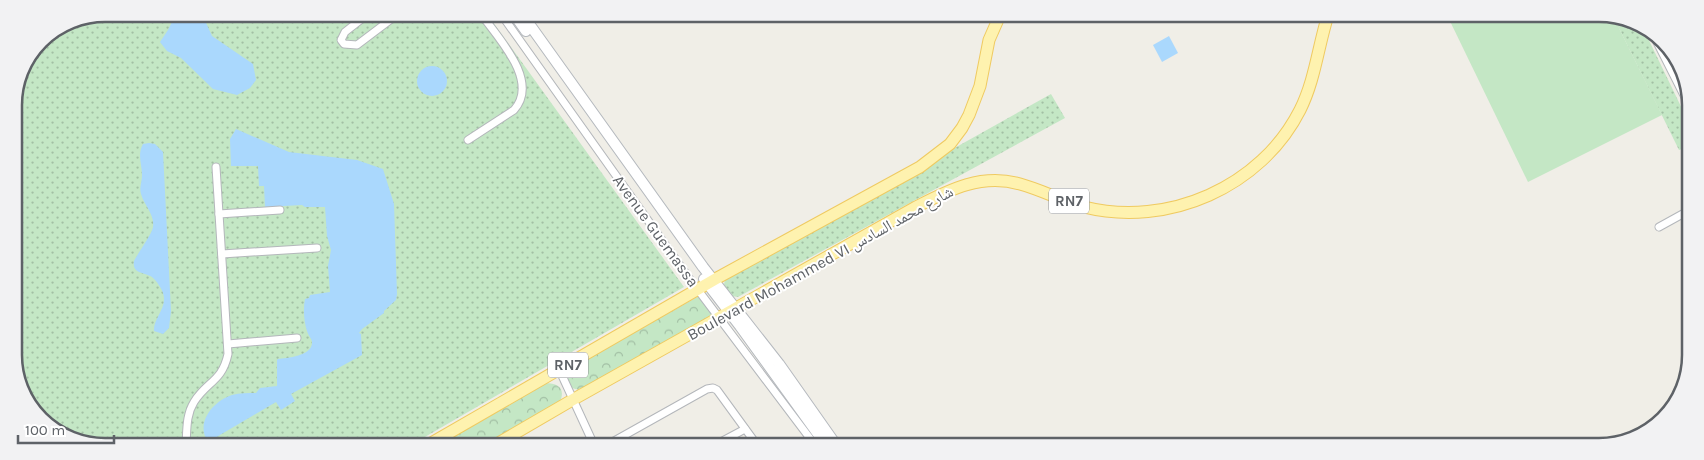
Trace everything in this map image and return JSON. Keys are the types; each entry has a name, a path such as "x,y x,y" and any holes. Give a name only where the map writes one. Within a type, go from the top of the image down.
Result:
{"main road":[{"name":"Avenue Guemassa","path":"520,22 706,285 820,438"},
{"name":"Avenue Guemassa","path":"527,22 706,285"},
{"name":"RN7","path":"444,438 559,369 706,285 920,166 950,144 962,128 976,100 989,40 997,22"},
{"name":"Boulevard Mohammed VI شارع محمد السادس","path":"507,438 916,207 946,191 966,184 986,180 1000,180 1019,184 1085,207 1120,212 1171,208 1193,202 1220,191 1242,177 1271,152 1293,122 1312,81 1326,22"},
{"name":"Avenue Guemassa","path":"728,313 779,364 831,438"}],"street":[{"path":"358,22 343,34 342,43 349,46 357,45 387,22"},
{"path":"468,140 514,110 520,102 521,96 519,69 487,22"},
{"name":"Avenue Guemassa","path":"507,22 728,313 810,438"},
{"path":"1667,60 1677,80"},
{"path":"186,438 187,420 190,410 200,394 222,372 226,362 228,344 216,167"},
{"path":"219,214 280,210"},
{"path":"1659,226 1682,214"},
{"path":"222,254 317,248"},
{"path":"228,344 297,338"},
{"path":"559,369 591,438"},
{"path":"620,438 713,388 717,390 751,438"},
{"path":"729,438 745,429"}],"green space":[{"path":"493,22 684,287 423,438 106,438 79,433 69,429 47,413 31,391 24,371 22,354 23,100 25,84 31,69 51,43 79,27 95,23"},
{"path":"1450,22 1598,22 1617,25 1662,115 1528,182"},
{"path":"1617,25 1649,40 1682,109 1682,149 1679,150"},
{"path":"1051,94 1065,118 738,297 731,296 724,285 725,279 733,272"},
{"path":"699,296 714,317 583,390 578,390 569,384 568,377 571,368"},
{"path":"545,383 554,384 562,391 559,404 501,438 451,437"}],"water":[{"path":"172,22 206,22 212,36 253,64 256,80 250,88 237,95 213,89 181,58 167,51 160,42"},
{"path":"1169,36 1178,53 1162,62 1153,45"},
{"path":"432,66 443,70 447,81 443,92 432,96 421,92 417,81 421,70"},
{"path":"236,129 289,152 357,160 383,169 394,204 397,294 396,300 384,313 359,333 361,334 362,355 291,394 295,401 281,410 276,402 215,438 206,438 205,420 218,402 232,395 256,393 260,388 277,386 277,360 299,355 311,347 312,342 305,324 305,299 309,298 310,295 330,292 328,266 331,250 327,236 325,207 305,207 302,205 265,207 264,186 259,186 258,166 231,166 230,139"},
{"path":"143,144 155,144 163,152 171,311 169,328 163,334 154,331 154,326 164,303 162,291 154,278 139,272 134,265 134,261 153,227 151,214 142,198 140,189 142,175 140,152"}]}
